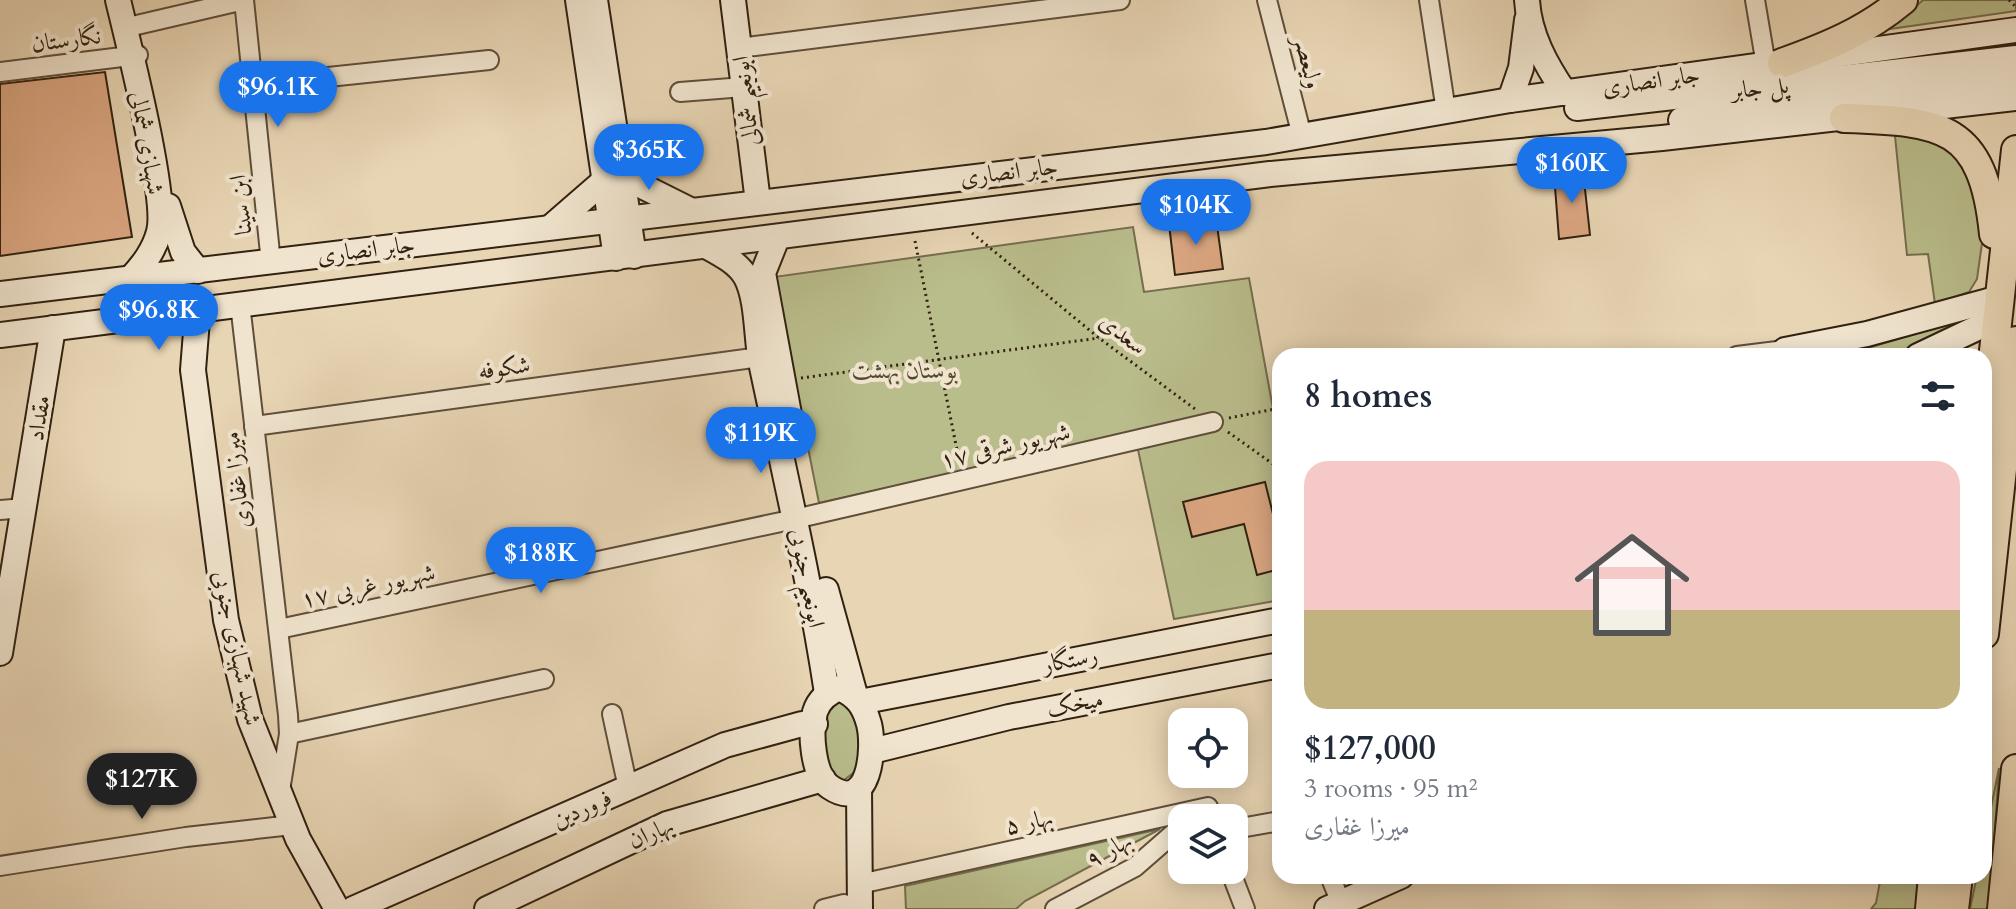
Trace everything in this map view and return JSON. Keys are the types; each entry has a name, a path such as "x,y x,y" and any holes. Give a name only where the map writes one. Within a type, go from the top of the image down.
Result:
{"main road":[{"name":"شهبازی شمالی","path":"118,0 128,27"},
{"name":"شهبازی شمالی","path":"126,0 128,27 172,228 183,252 198,271"},
{"path":"578,0 614,178"},
{"path":"595,0 625,257"},
{"name":"ابونعیم شمالی","path":"733,0 758,202"},
{"path":"1774,64 1840,42 1876,22 1903,0"},
{"path":"1528,7 1542,59 1565,93"},
{"path":"1510,100 1521,68 1528,7"},
{"name":"جابر انصاری","path":"0,294 271,263 620,217 1266,142 1510,100 2016,30"},
{"name":"شهبازی شمالی","path":"130,279 147,261 160,230 156,181 134,56"},
{"name":"پل جابر","path":"1266,142 2016,58"},
{"name":"پل جابر","path":"1270,174 2016,76"},
{"name":"جابر انصاری","path":"0,335 166,314 198,307 708,247 1270,174 1844,118 2016,98"},
{"path":"1844,118 1906,120 1933,125 1958,140 1978,162 1990,193 1999,300"},
{"path":"1992,366 1999,300 2010,241 2016,150"},
{"path":"614,178 690,210"},
{"path":"552,226 614,178"},
{"name":"ابونعیم جنوبی","path":"777,238 763,273 827,693"},
{"name":"ابونعیم جنوبی","path":"708,247 729,259 745,277 760,357 802,518 837,641 873,739 872,751"},
{"path":"1807,348 1999,300"},
{"path":"1930,348 1999,300"},
{"name":"شهید شهبازی جنوبی","path":"198,307 193,370 226,620 250,719 292,825 337,909"},
{"name":"شهید شهبازی جنوبی","path":"166,314 193,370"},
{"name":"مقداد","path":"0,653 7,576 25,508 53,328"},
{"path":"1992,561 2016,341"},
{"name":"رستگار","path":"827,693 840,688 858,699 1272,621"},
{"name":"میخک","path":"872,751 1009,717 1272,667"},
{"path":"827,693 815,711 815,751 841,787 860,884 843,908"},
{"name":"فروردین","path":"353,909 725,745 802,724 815,724"},
{"path":"841,787 869,775 872,751"},
{"path":"2005,909 2016,769"},
{"path":"841,787 843,908"},
{"name":"بهاران","path":"487,909 667,824 841,787"},
{"path":"2005,909 2016,883"},
{"path":"1334,906 1383,884"},
{"path":"1930,909 1932,884"},
{"path":"1954,909 1957,884"}],"street":[{"path":"128,27 244,0"},
{"name":"ابن سینا","path":"244,0 271,263"},
{"path":"739,48 1120,0"},
{"name":"ولیعصر","path":"1267,0 1302,136"},
{"path":"1429,0 1446,111"},
{"path":"1755,0 1774,64"},
{"name":"نگارستان","path":"0,72 134,56"},
{"path":"253,85 489,60"},
{"path":"680,92 744,87"},
{"name":"میرزا غفاری","path":"240,304 289,734 280,794"},
{"name":"شکوفه","path":"254,426 760,357"},
{"name":"۱۷ شهریور شرقی","path":"802,518 1213,422"},
{"path":"0,510 25,508"},
{"name":"۱۷ شهریور غربی","path":"279,629 802,518"},
{"path":"289,734 544,679"},
{"path":"612,714 628,788"},
{"name":"بهار ۵","path":"860,884 1168,818"},
{"path":"1248,827 1272,822"},
{"path":"0,866 156,841 292,825"},
{"name":"بهار ۹","path":"1055,909 1135,867 1168,838"},
{"path":"1235,884 1245,909"},
{"path":"1331,884 1334,906"}],"path":[{"path":"2009,0 2016,7"},
{"name":"سعدی","path":"952,216 1099,338 1272,463"},
{"path":"918,256 961,471"},
{"path":"794,379 1099,338"},
{"path":"1213,422 1272,410"}],"green space":[{"path":"1923,0 2016,0 2016,11 1890,29"},
{"path":"1895,136 1931,136 1967,164 1983,236 1977,279 1969,292 1935,304 1928,254 1907,255"},
{"name":"بوستان بهشت","path":"1133,227 1144,292 1249,278 1272,403 1272,601 1174,619 1137,445 1210,416 819,503 774,277"},
{"path":"1965,319 1959,330 1918,348 1868,348"},
{"path":"843,699 859,718 860,768 844,780 833,780 825,773 824,707"},
{"path":"1999,768 1992,878 1992,803"},
{"path":"1160,829 1025,901 1016,909 906,909 905,886"},
{"path":"1880,884 1920,884 1918,909 1871,909 1876,903"},
{"path":"1975,884 1992,884 1990,909 1970,909"}],"building":[{"path":"105,72 132,237 0,256 0,84"},
{"path":"1583,171 1590,235 1559,239 1554,174"},
{"path":"1216,218 1223,269 1175,275 1169,224"},
{"path":"1265,482 1272,510 1272,571 1257,575 1244,524 1192,537 1183,502"}]}
